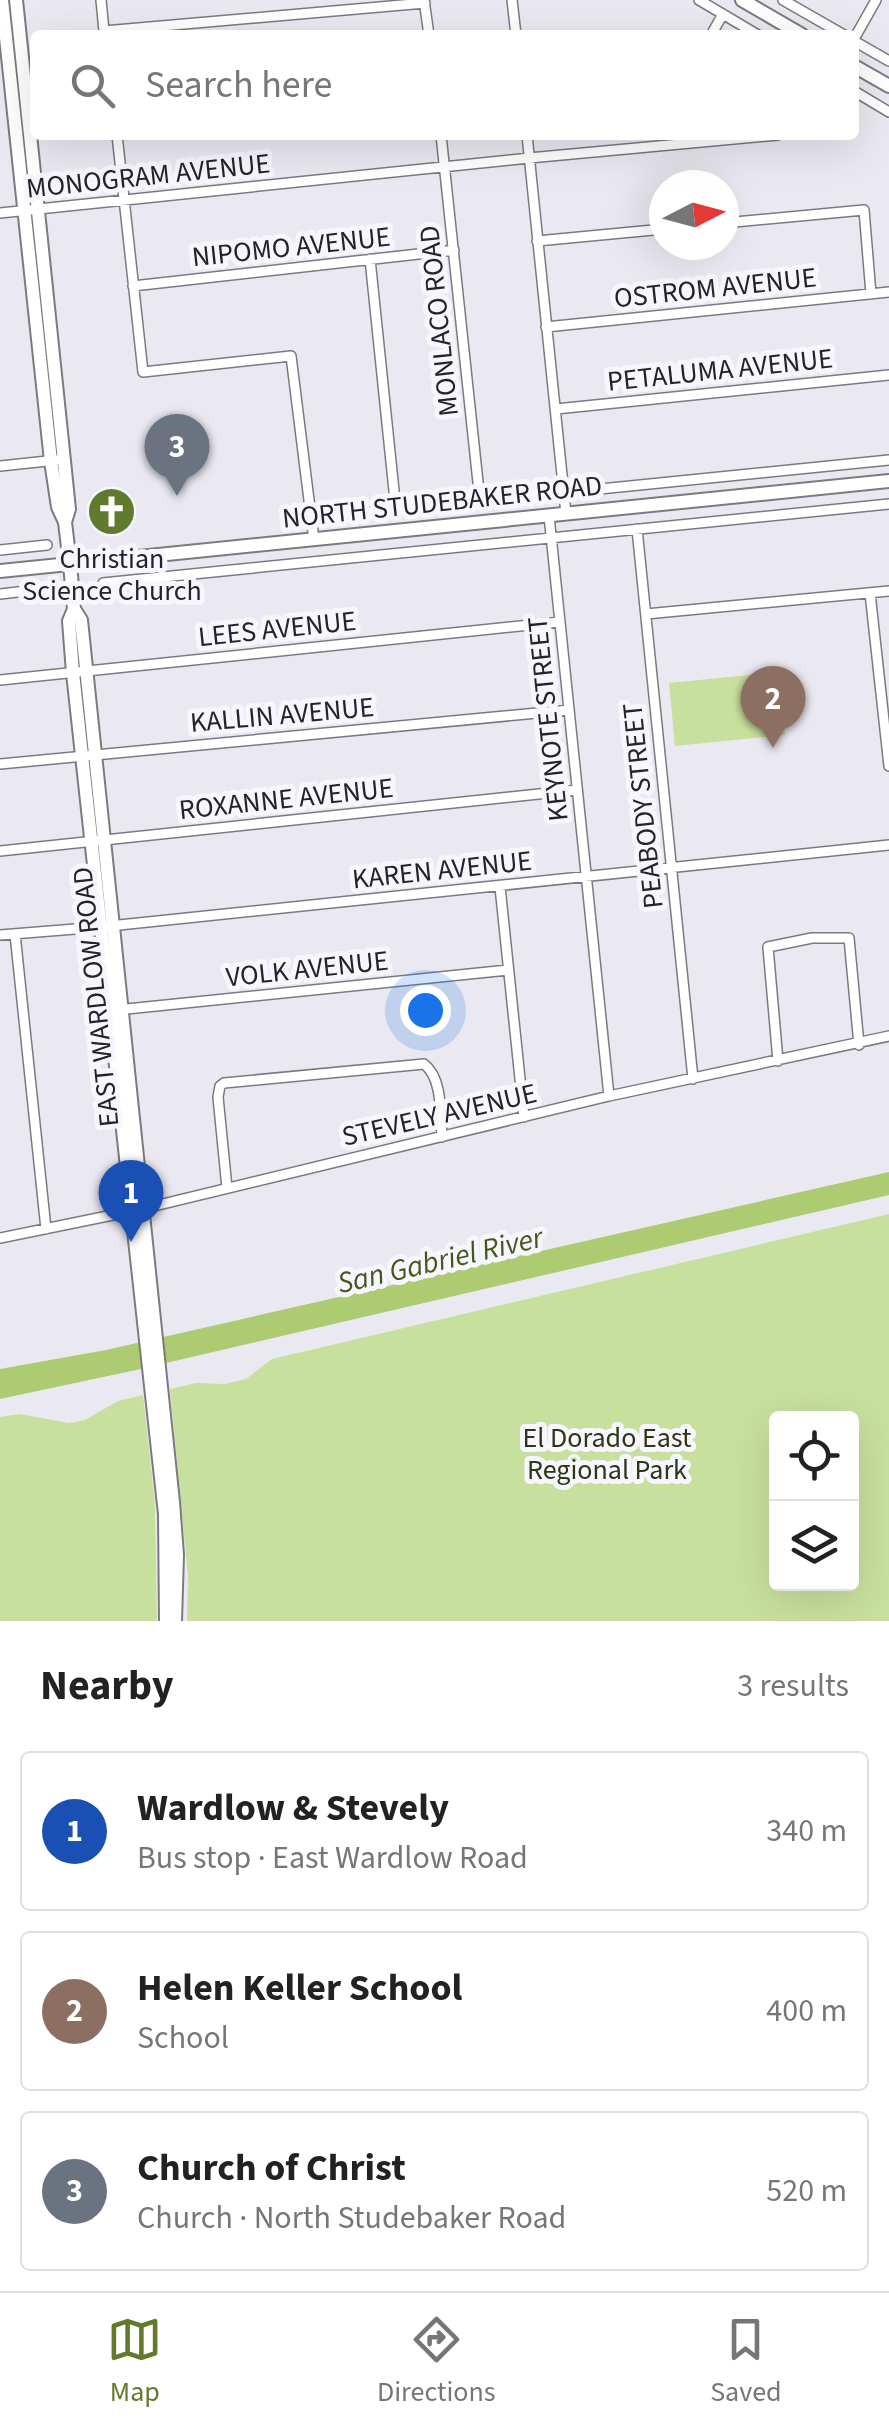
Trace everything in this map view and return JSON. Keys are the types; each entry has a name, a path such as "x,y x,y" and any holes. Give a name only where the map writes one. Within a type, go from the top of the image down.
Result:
{"main road":[{"name":"EAST WARDLOW ROAD","path":"2,0 31,210"},
{"name":"EAST WARDLOW ROAD","path":"16,0 58,507 65,522 74,609 69,621 80,672 176,1555 175,1621"},
{"path":"742,0 793,30"},
{"path":"859,69 889,86"},
{"name":"NORTH STUDEBAKER ROAD","path":"0,572 889,481"},
{"name":"EAST WARDLOW ROAD","path":"158,1401 166,1621"}],"street":[{"path":"101,0 104,30 424,2 428,30"},
{"path":"512,0 515,30"},
{"path":"699,0 750,30"},
{"path":"783,0 835,30"},
{"path":"859,31 876,0"},
{"path":"714,30 723,14"},
{"path":"859,43 889,61"},
{"path":"859,94 889,112"},
{"path":"118,140 144,372 291,356 314,540"},
{"name":"MONLACO ROAD","path":"441,140 480,501"},
{"path":"527,140 566,514"},
{"name":"MONOGRAM AVENUE","path":"0,213 724,140"},
{"path":"739,222 864,210 871,294"},
{"path":"538,241 649,230"},
{"name":"NIPOMO AVENUE","path":"133,286 454,250"},
{"path":"370,260 396,510"},
{"name":"OSTROM AVENUE","path":"546,327 889,292"},
{"name":"PETALUMA AVENUE","path":"556,408 889,375"},
{"path":"0,466 57,460"},
{"name":"NORTH STUDEBAKER ROAD","path":"312,518 889,460"},
{"name":"NORTH STUDEBAKER ROAD","path":"103,583 889,504"},
{"name":"KEYNOTE STREET","path":"548,516 609,1096"},
{"name":"PEABODY STREET","path":"637,529 693,1079"},
{"path":"0,550 47,545"},
{"path":"0,594 42,589"},
{"path":"646,614 889,591"},
{"path":"870,593 884,675 889,762"},
{"name":"LEES AVENUE","path":"0,680 560,622"},
{"name":"KALLIN AVENUE","path":"0,764 569,710"},
{"name":"ROXANNE AVENUE","path":"0,851 577,790"},
{"name":"KAREN AVENUE","path":"0,936 889,845"},
{"path":"500,886 524,1117"},
{"path":"14,934 46,1229"},
{"path":"778,1062 768,947 812,938 849,938 858,1044"},
{"name":"VOLK AVENUE","path":"115,1010 508,970"},
{"name":"STEVELY AVENUE","path":"0,1238 137,1210 609,1096 889,1036"},
{"path":"227,1188 218,1096 224,1082 424,1064 430,1067 436,1081 442,1137"}],"green space":[{"path":"779,672 785,735 675,746 669,683"},
{"name":"El Dorado East Regional Park","path":"889,1214 889,1621 187,1621 188,1577 170,1389 246,1379 272,1359"},
{"path":"143,1395 155,1503 157,1621 0,1621 0,1417 20,1414 69,1423 85,1420 118,1401"}],"shaded area":[{"name":"San Gabriel River","path":"889,1172 889,1195 0,1399 0,1369 106,1350"}],"place":[{"name":"Church of Christ","path":"177,496"},
{"name":"Christian Science Church","path":"112,511"},
{"name":"Helen Keller School","path":"773,748"},
{"name":"Wardlow & Stevely","path":"131,1242"}]}
